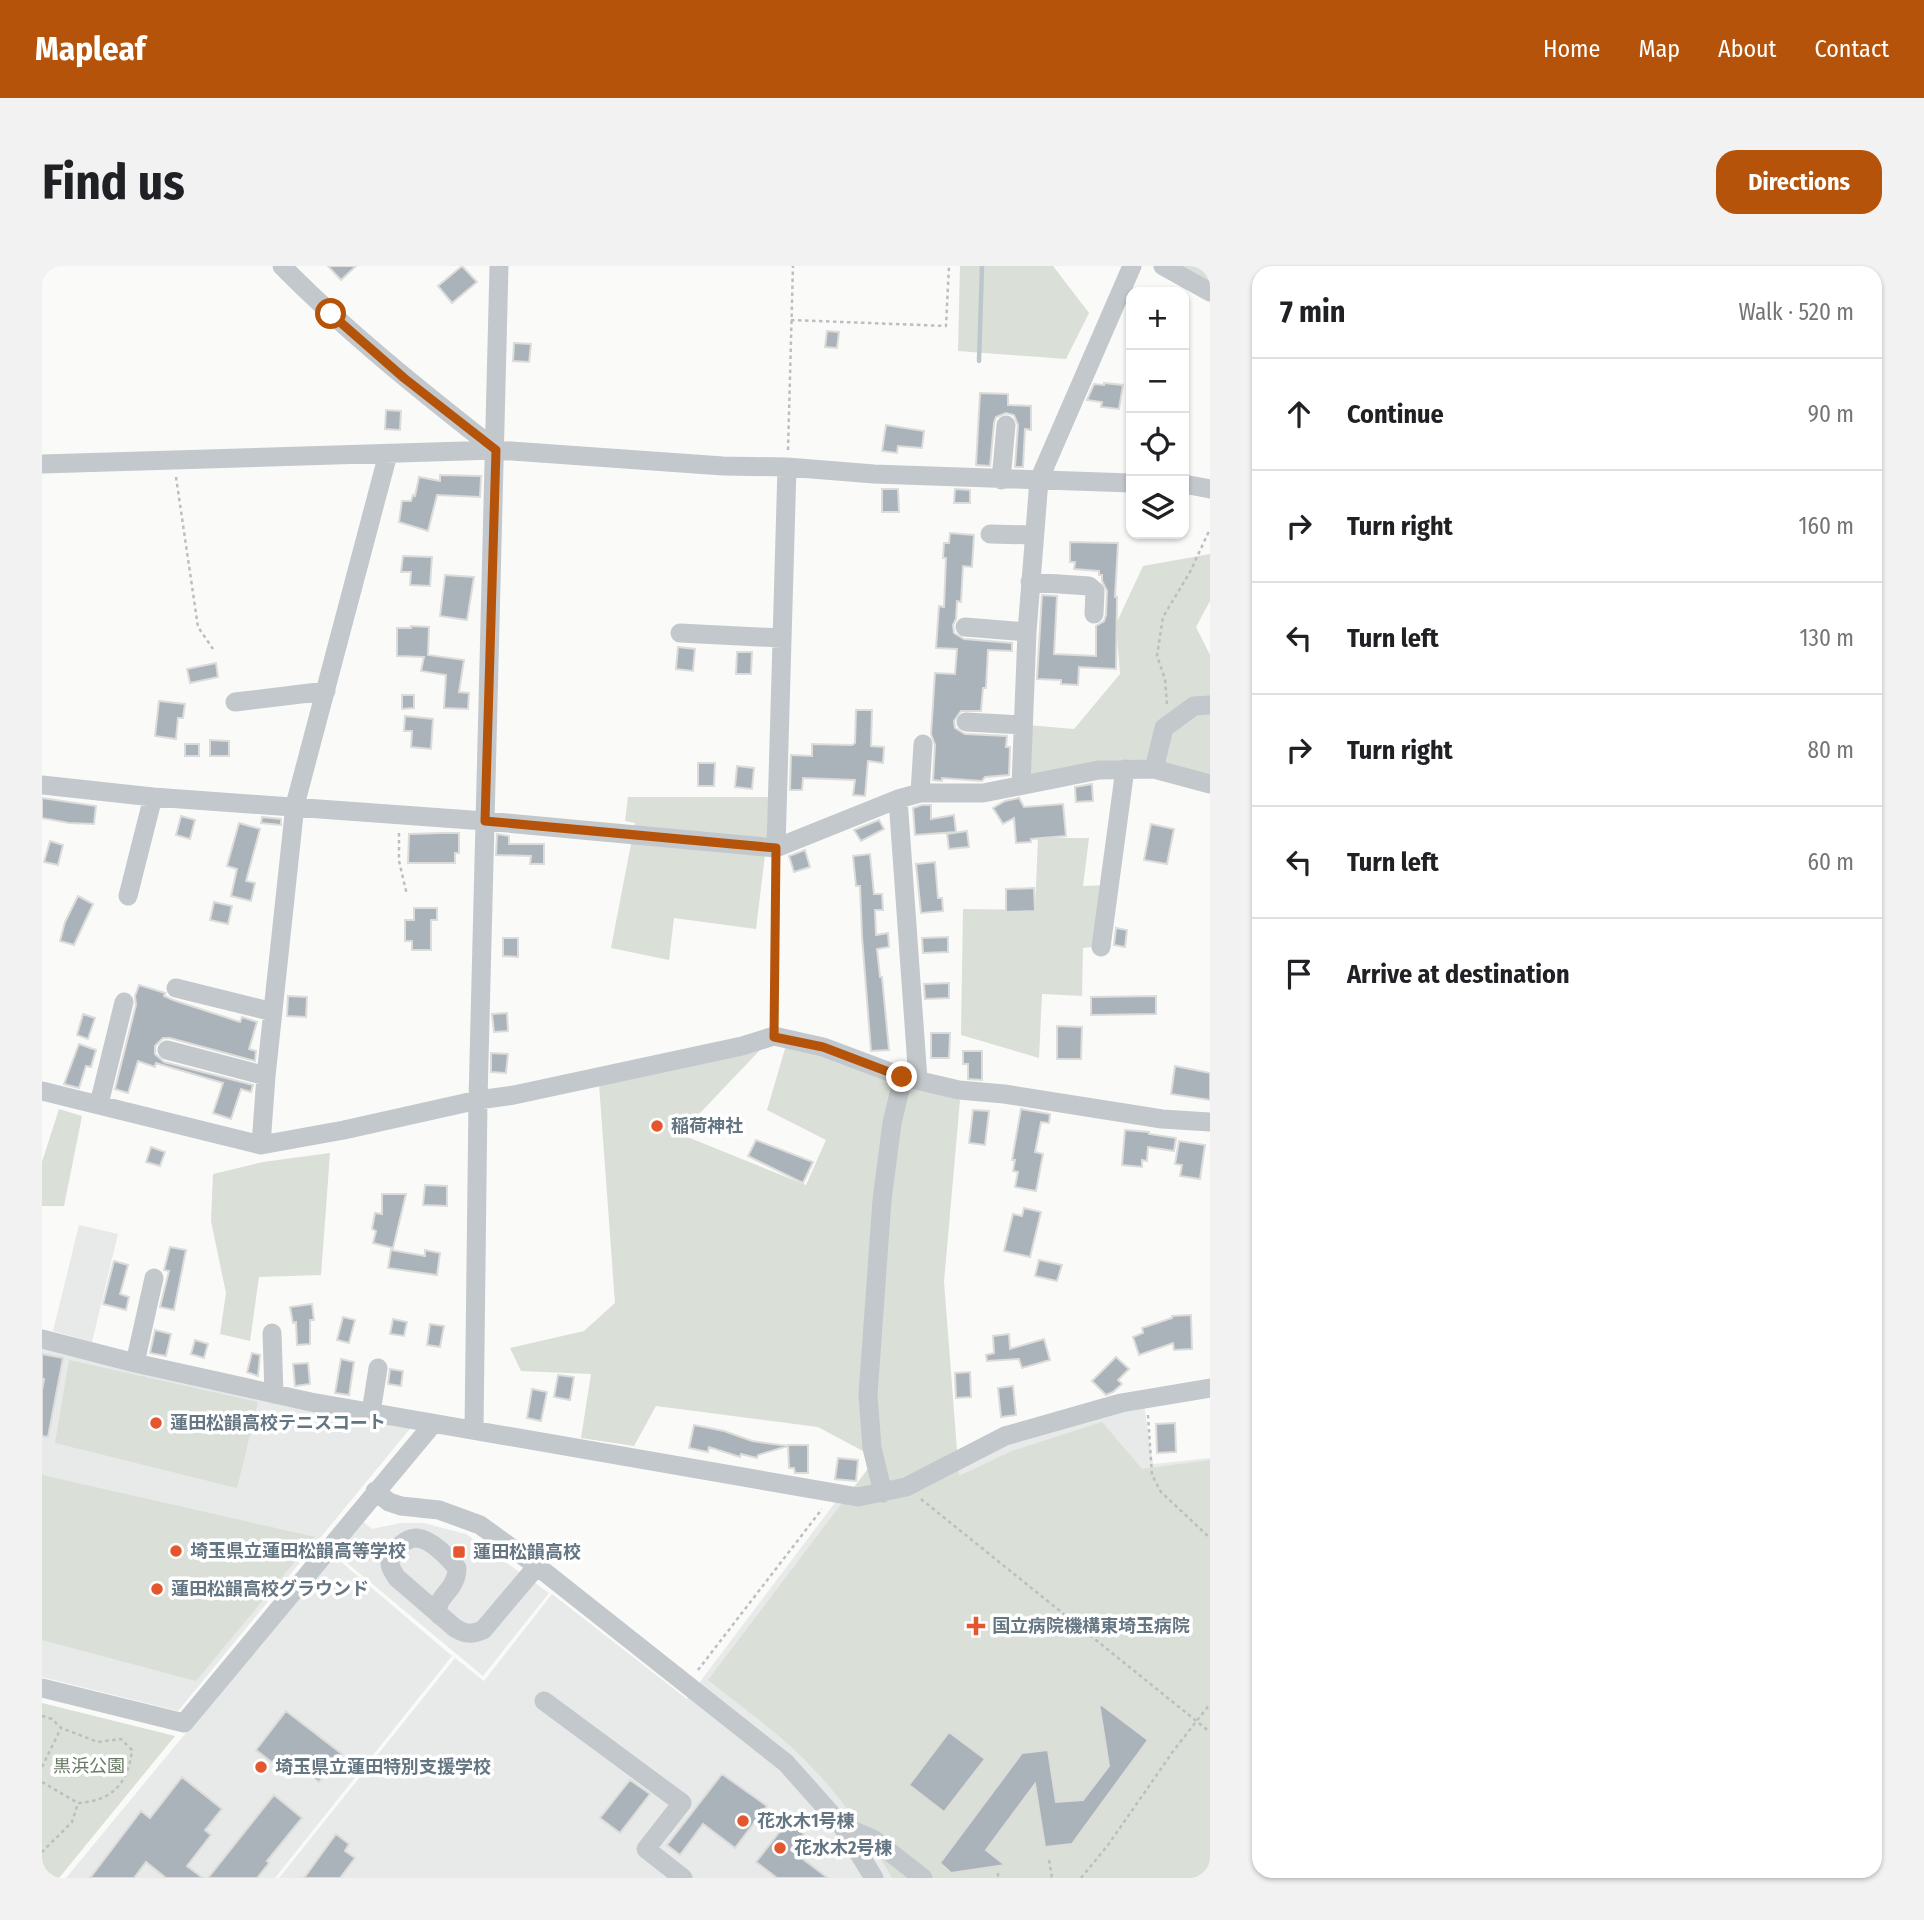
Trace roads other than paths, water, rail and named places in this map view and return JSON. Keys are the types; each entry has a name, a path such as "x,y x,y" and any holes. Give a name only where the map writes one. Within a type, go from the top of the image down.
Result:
{"street":[{"path":"282,266 331,314 404,378 496,450"},
{"path":"474,1430 478,1100 499,266"},
{"path":"1020,785 1030,582 1039,480 1132,266"},
{"path":"1163,266 1210,292"},
{"path":"994,480 1006,425"},
{"path":"42,464 496,450 874,474 1126,483"},
{"path":"261,1145 272,1012 295,805 388,454"},
{"path":"776,848 787,467"},
{"path":"1189,485 1210,489"},
{"path":"990,534 1034,534"},
{"path":"1030,582 1089,586 1095,591 1094,614"},
{"path":"965,627 1027,632"},
{"path":"680,633 781,638"},
{"path":"235,702 326,691"},
{"path":"1154,769 1164,728 1194,706 1210,705"},
{"path":"966,722 1023,725"},
{"path":"920,793 923,744"},
{"path":"1101,947 1125,769"},
{"path":"42,785 153,797 295,805 776,848 898,799 920,793 984,793 1099,770 1125,769 1154,769 1210,784"},
{"path":"128,896 153,797"},
{"path":"883,1493 872,1448 868,1395 881,1200 892,1123 910,1078 898,799"},
{"path":"176,988 272,1012"},
{"path":"99,1104 124,1002"},
{"path":"42,1091 261,1145 527,1092 774,1037 823,1047 910,1078 959,1090 1004,1094 1162,1119 1210,1122"},
{"path":"167,1051 266,1076"},
{"path":"135,1363 154,1278"},
{"path":"272,1333 274,1394"},
{"path":"42,1339 274,1394 858,1497 906,1487 1005,1436 1121,1403 1210,1388"},
{"path":"371,1412 378,1367"},
{"path":"42,1688 184,1723 433,1424"},
{"path":"375,1492 389,1502 401,1506 439,1510 480,1525 537,1566 786,1763 842,1826 874,1878"},
{"path":"439,1615 464,1633 483,1630 537,1566"},
{"path":"544,1701 682,1803 646,1849 683,1878"},
{"path":"842,1826 873,1839 923,1878"}],"waterway":[{"path":"979,361 982,266"}],"place":[{"name":"稲荷神社","path":"657,1126"},
{"name":"蓮田松韻高校テニスコート","path":"156,1423"},
{"name":"埼玉県立蓮田松韻高等学校","path":"176,1551"},
{"name":"蓮田松韻高校","path":"459,1552"},
{"name":"蓮田松韻高校グラウンド","path":"157,1589"},
{"name":"国立病院機構東埼玉病院","path":"976,1626"},
{"name":"埼玉県立蓮田特別支援学校","path":"261,1767"},
{"name":"花水木1号棟","path":"743,1821"},
{"name":"花水木2号棟","path":"780,1848"}],"park label":[{"name":"黒浜公園","path":"89,1766"}]}
